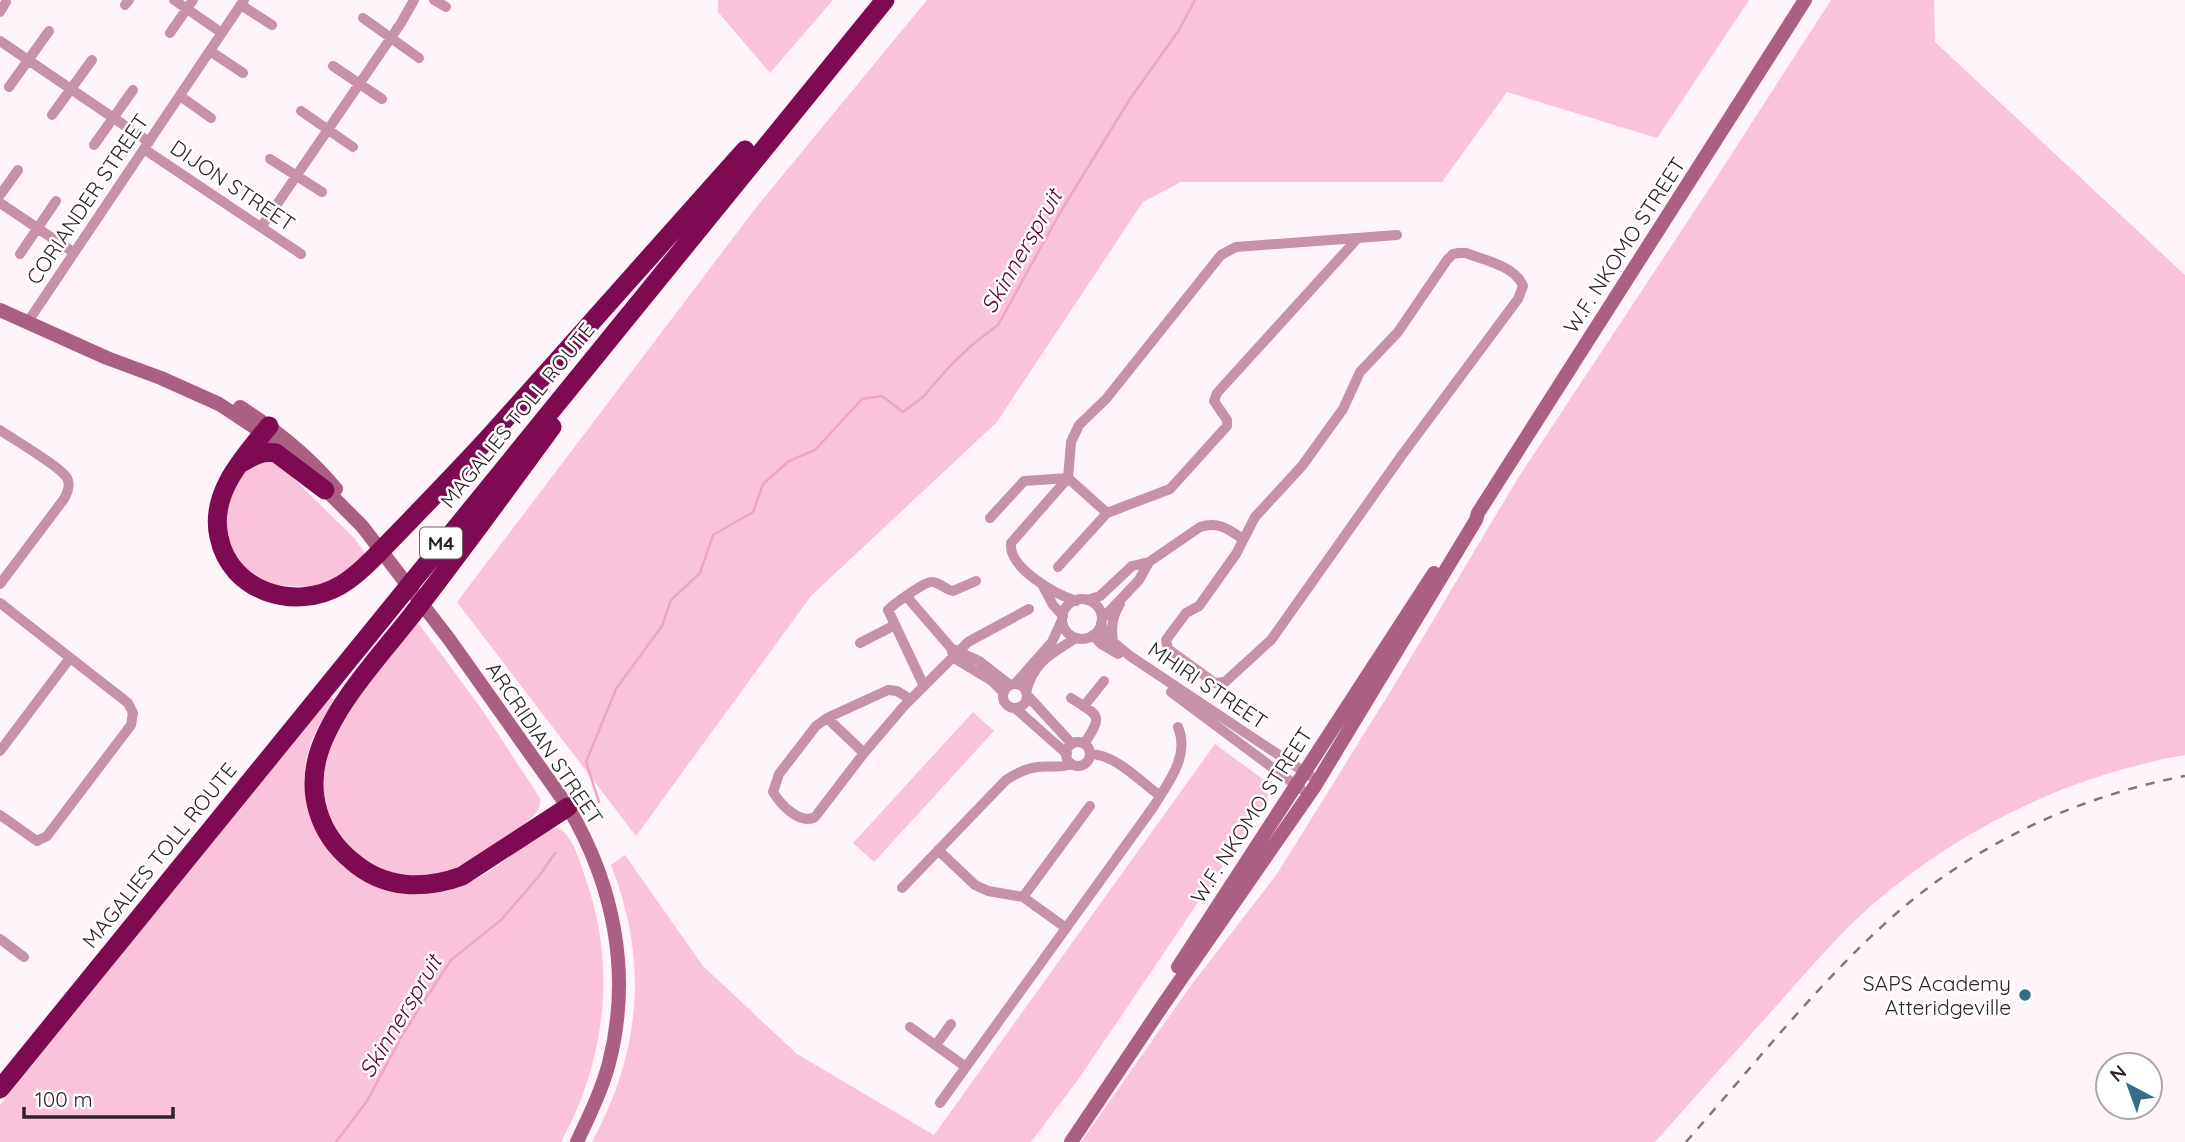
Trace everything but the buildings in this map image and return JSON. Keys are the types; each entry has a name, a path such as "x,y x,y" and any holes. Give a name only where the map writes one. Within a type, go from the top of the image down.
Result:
{"highway":[{"name":"MAGALIES TOLL ROUTE","path":"0,1089 789,109 872,0"},
{"name":"MAGALIES TOLL ROUTE","path":"0,1073 142,894 789,109 885,0"},
{"path":"266,429 224,488 218,515 218,536 223,552 233,569 262,591 283,597 304,597 341,585 363,568 453,477 789,109"},
{"path":"568,807 462,876 444,883 420,886 398,884 375,877 342,853 320,820 314,798 315,775 319,752 341,708 461,552 612,344 789,109"},
{"path":"240,464 266,451 276,453 285,457 325,490"}],"main road":[{"name":"W.F. NKOMO STREET","path":"1071,1142 1318,781 1478,513 1805,0"},
{"name":"ARCRIDIAN STREET","path":"0,310 219,404 300,451 331,482 449,639 568,807 584,835 604,883 614,922 620,968 618,1015 609,1063 578,1142"},
{"name":"ARCRIDIAN STREET","path":"266,429 359,522"},
{"name":"W.F. NKOMO STREET","path":"1063,1142 1143,1024 1457,536 1471,517 1478,513"}],"street":[{"path":"174,0 190,4 222,33"},
{"path":"262,226 414,0"},
{"path":"434,0 446,7"},
{"name":"CORIANDER STREET","path":"27,323 243,3 271,25"},
{"path":"170,33 190,4"},
{"path":"363,18 419,58"},
{"path":"9,87 49,31"},
{"name":"DIJON STREET","path":"0,41 113,118 146,146 301,254"},
{"path":"210,51 243,73"},
{"path":"52,115 92,60"},
{"path":"333,66 383,99"},
{"path":"94,145 133,90"},
{"path":"180,96 211,118"},
{"path":"301,111 353,147"},
{"path":"270,159 322,192"},
{"path":"0,195 18,170"},
{"path":"20,254 56,201"},
{"path":"0,203 73,252"},
{"path":"1101,621 1096,605 1061,596 1042,584 1014,559 1010,552 1011,543 1068,478 1071,442 1079,425 1106,399 1222,255 1236,247 1397,235"},
{"path":"1058,568 1107,513 1170,489 1227,426 1227,420 1214,401 1217,393 1357,239"},
{"path":"1466,253 1510,271 1520,279 1523,286 1518,299 1402,455 1276,634 1225,682 1218,684 1168,649 1166,640 1186,613 1199,607 1236,554 1243,539 1255,517 1302,466 1335,421 1360,372 1398,332 1453,254 1466,253"},
{"path":"0,584 64,499 69,483 62,472 1,432"},
{"path":"990,518 1024,481 1068,478 1107,513"},
{"path":"1160,796 1110,759 1100,754 1077,752 1040,730 1015,708 1005,704 1009,687 1052,642 1067,606 1100,596 1132,566 1149,562 1187,535 1210,524 1220,524 1243,539"},
{"path":"1015,708 1025,703 1034,670 1047,656 1076,638 1093,635 1101,621 1139,580 1149,562"},
{"path":"924,686 888,610 929,581 953,591 976,581"},
{"path":"1042,584 1062,618 1066,631 1076,638"},
{"path":"1112,642 1114,614 1127,593"},
{"path":"907,597 955,652 1009,687 1022,686 1077,752"},
{"path":"0,603 128,703 133,713 131,725 52,830 42,839 37,841 31,838 0,815"},
{"path":"910,699 897,691 888,690 827,718 816,726 779,775 773,792 778,800 803,819 816,817 864,753 955,652 1028,609"},
{"name":"MHIRI STREET","path":"1101,621 1104,633 1112,642 1299,778"},
{"path":"860,643 895,625"},
{"name":"MHIRI STREET","path":"1093,635 1101,644 1299,778"},
{"path":"0,751 70,658"},
{"path":"1084,706 1104,681"},
{"path":"902,888 1006,780 1039,766 1058,768 1077,752 1097,725 1097,719 1093,712 1071,698"},
{"path":"827,718 864,753"},
{"path":"1040,730 1049,719"},
{"path":"940,1103 1160,796 1180,760 1183,746 1178,727"},
{"path":"1299,778 1318,781"},
{"path":"1299,778 1309,795"},
{"path":"1023,897 1090,806"},
{"path":"938,850 981,889 1023,897 1066,928"},
{"path":"0,939 24,957"},
{"path":"936,1045 951,1024"},
{"path":"910,1027 967,1067"}],"shaded area":[{"path":"718,0 833,0 770,73 718,12"},
{"path":"927,0 1749,0 1657,138 1507,92 1442,182 1181,182 1143,202 997,422 811,596 636,836 457,602 758,205"},
{"path":"1831,0 1934,0 1935,42 2185,275 2185,755 2100,776 2019,808 1943,851 1907,877 1873,904 1836,940 1655,1142 1081,1142 1189,988 1277,874 1518,478"},
{"path":"266,460 280,465 355,539 366,555 355,566 328,582 308,587 275,585 245,572 229,546 225,517 237,479 252,464"},
{"path":"418,623 481,708 540,798 540,805 528,821 475,858 441,873 415,876 391,872 369,861 350,846 335,826 326,804 323,779 327,753 342,721"},
{"path":"330,696 335,700 309,749 305,768 305,795 312,820 324,843 340,862 360,878 409,894 436,893 466,884 547,830 561,829 573,845 595,910 601,944 602,1012 588,1078 561,1142 0,1142 0,1105"},
{"path":"973,712 994,731 874,862 853,843"},
{"path":"1215,744 1264,780 1268,787 1267,800 1080,1077 1031,1142 592,1142 621,1074 630,1040 634,1006 635,971 631,936 611,865 625,855 703,966 797,1054 934,1135"}],"waterway":[{"name":"Skinnerspruit","path":"599,802 586,762 616,689 662,626 671,600 700,573 713,535 753,512 763,484 789,461 815,450 862,399 882,396 903,412 923,397 973,344 998,325 1061,211 1130,99 1179,30 1195,0"},
{"name":"Skinnerspruit","path":"336,1142 367,1101 404,1032 451,960 501,920 540,875 555,853"}],"railway":[{"path":"1686,1142 1843,965 1870,937 1931,886 1964,863 2033,825 2108,796 2185,776"}],"place":[{"name":"SAPS Academy Atteridgeville","path":"2025,995"}]}
